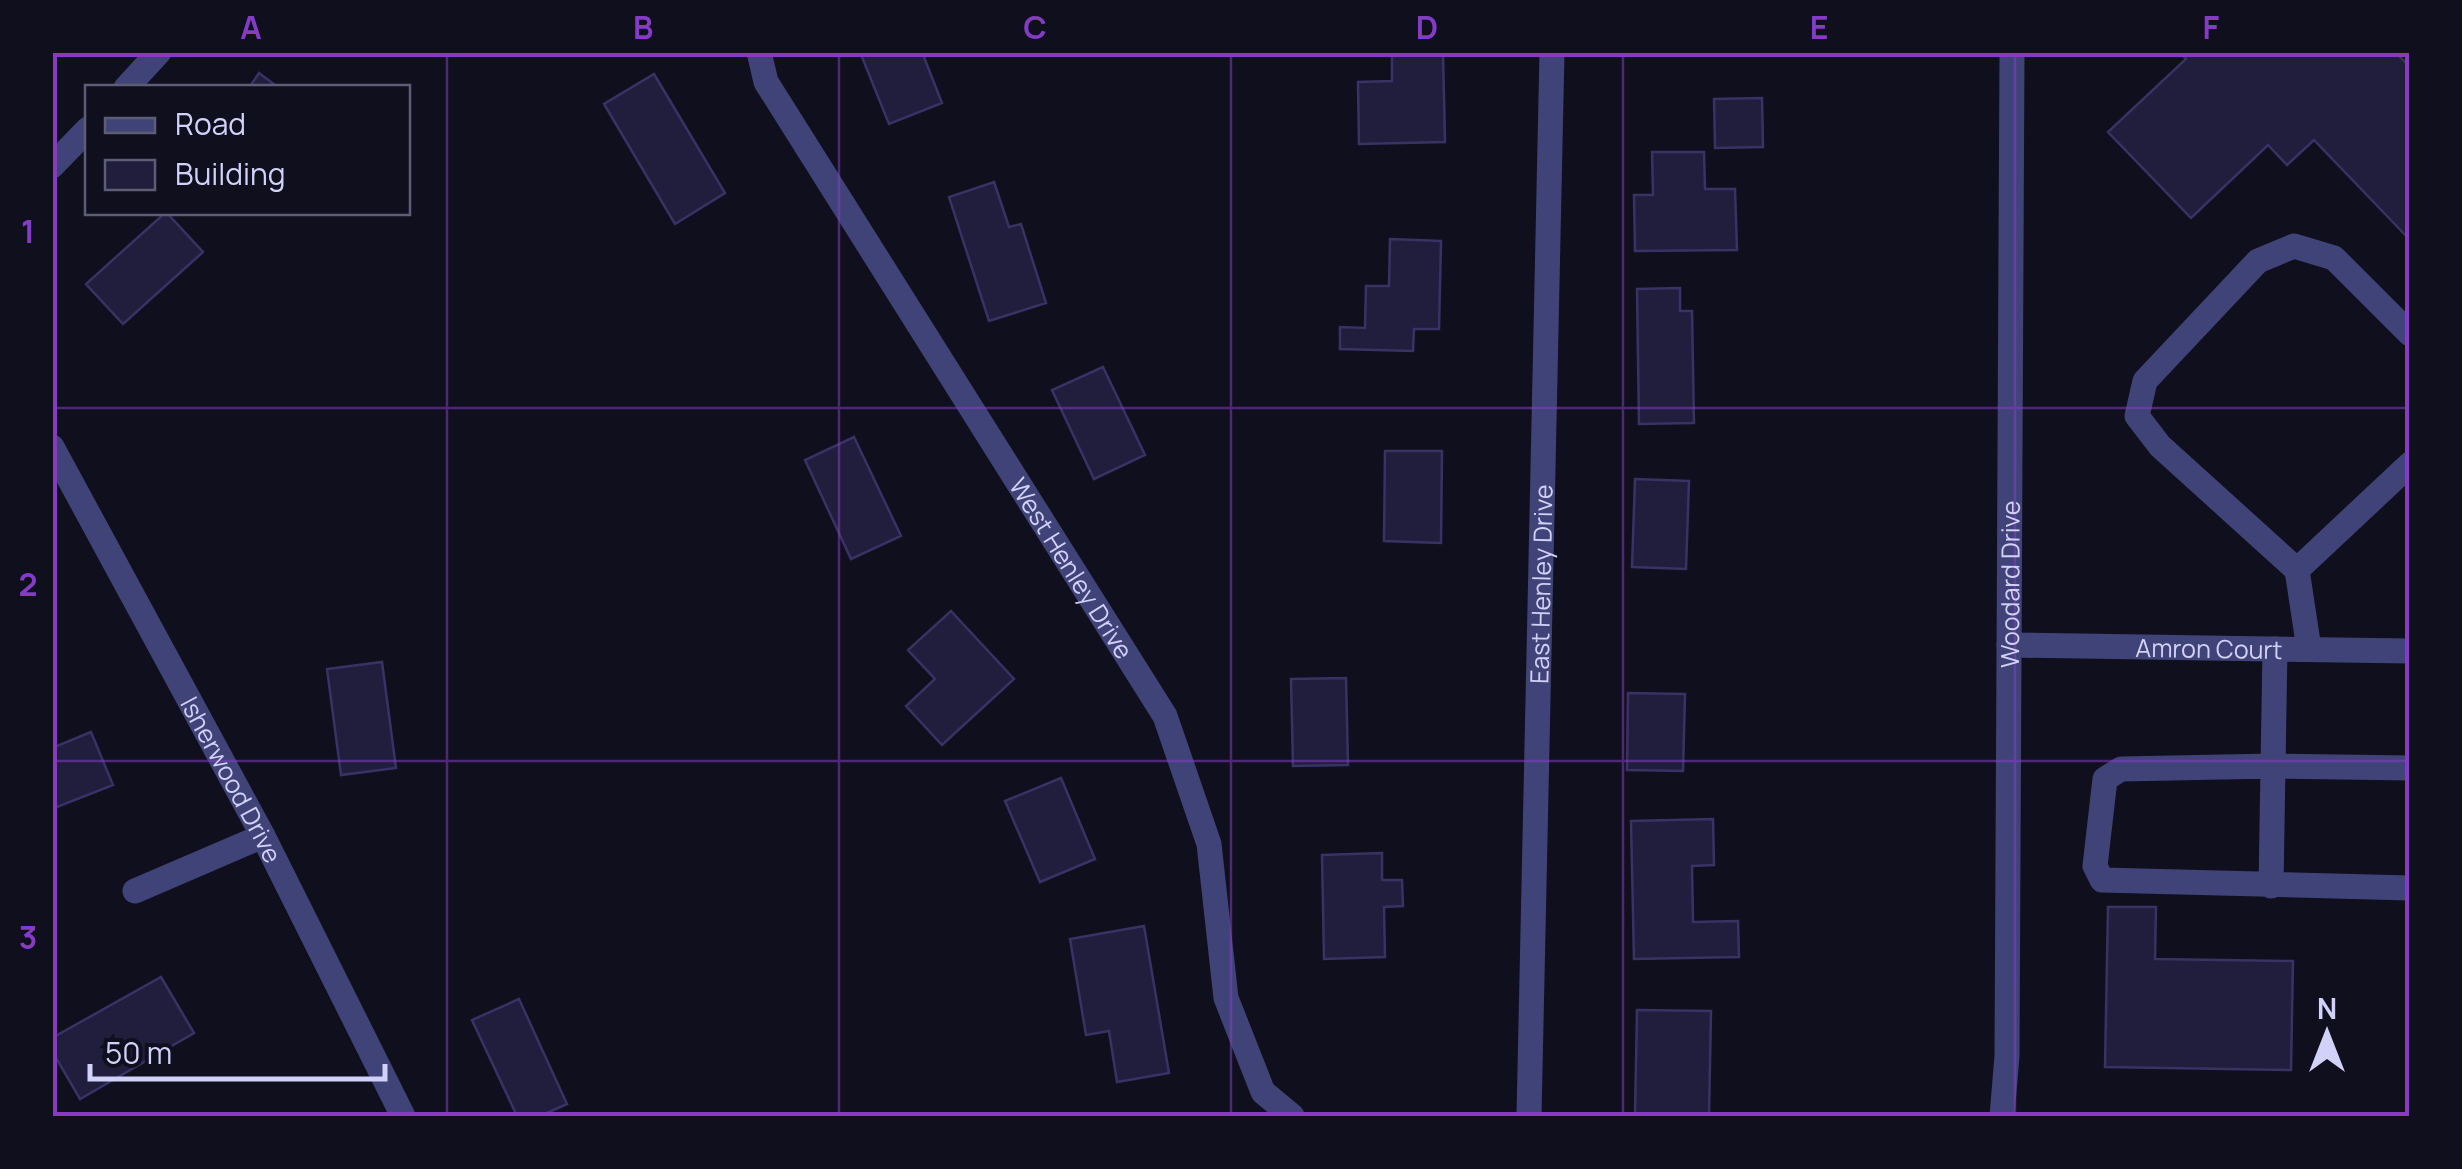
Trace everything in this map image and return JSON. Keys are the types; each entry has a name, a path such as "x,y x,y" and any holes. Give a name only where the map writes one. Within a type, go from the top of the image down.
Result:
{"street":[{"path":"129,85 159,52"},
{"name":"West Henley Drive","path":"758,52 766,82 1165,716 1209,844 1226,998 1263,1092 1292,1116"},
{"name":"East Henley Drive","path":"1530,1116 1552,52"},
{"name":"Woodard Drive","path":"2002,1116 2007,1056 2012,52"},
{"path":"52,166 85,131"},
{"path":"2309,650 2298,570 2160,446 2137,416 2145,380 2258,262 2294,246 2334,258 2410,334"},
{"name":"Isherwood Drive","path":"52,446 264,836 403,1116"},
{"path":"2298,570 2410,464"},
{"name":"Amron Court","path":"2010,646 2410,651"},
{"path":"2271,886 2276,650"},
{"path":"2410,768 2121,769 2106,779 2095,866 2102,880 2410,888"},
{"path":"135,892 264,836"}],"building":[{"path":"860,52 922,52 942,103 889,124"},
{"path":"1392,52 1443,52 1445,142 1359,144 1358,82 1392,81"},
{"path":"2180,52 2404,52 2400,57 2410,67 2410,240 2314,140 2287,165 2268,145 2191,218 2108,132 2186,59"},
{"path":"259,73 275,85 251,85"},
{"path":"654,74 725,193 675,224 604,104"},
{"path":"1762,98 1763,147 1715,148 1714,99"},
{"path":"1652,152 1704,152 1705,189 1735,189 1737,250 1635,251 1634,195 1653,195"},
{"path":"994,182 1009,227 1021,224 1046,303 989,321 949,197"},
{"path":"163,215 169,215 203,252 123,324 86,284"},
{"path":"1390,239 1441,241 1439,329 1414,329 1413,351 1340,349 1340,327 1365,328 1366,286 1389,286"},
{"path":"1680,288 1680,311 1692,311 1694,423 1639,424 1637,289"},
{"path":"1103,367 1145,455 1094,479 1052,390"},
{"path":"854,437 901,536 851,559 805,460"},
{"path":"1385,451 1442,451 1441,543 1384,541"},
{"path":"1635,479 1689,481 1686,569 1632,567"},
{"path":"951,611 1014,679 942,745 906,706 935,679 908,650"},
{"path":"382,662 396,768 341,775 327,669"},
{"path":"1346,678 1348,765 1293,766 1291,679"},
{"path":"1628,693 1685,694 1683,771 1627,770"},
{"path":"91,732 113,785 52,809 52,748"},
{"path":"1061,778 1095,859 1040,882 1005,801"},
{"path":"1713,819 1714,865 1692,866 1693,922 1738,921 1739,957 1634,959 1631,821"},
{"path":"1382,853 1382,880 1402,880 1403,906 1384,907 1385,957 1324,959 1322,855"},
{"path":"2108,907 2156,907 2155,959 2293,961 2291,1070 2105,1067"},
{"path":"1144,926 1169,1073 1117,1082 1109,1031 1086,1035 1070,939"},
{"path":"161,977 194,1033 80,1099 52,1051 52,1038"},
{"path":"519,999 567,1104 540,1116 517,1116 472,1020"},
{"path":"1637,1010 1711,1011 1709,1116 1635,1116"}]}
